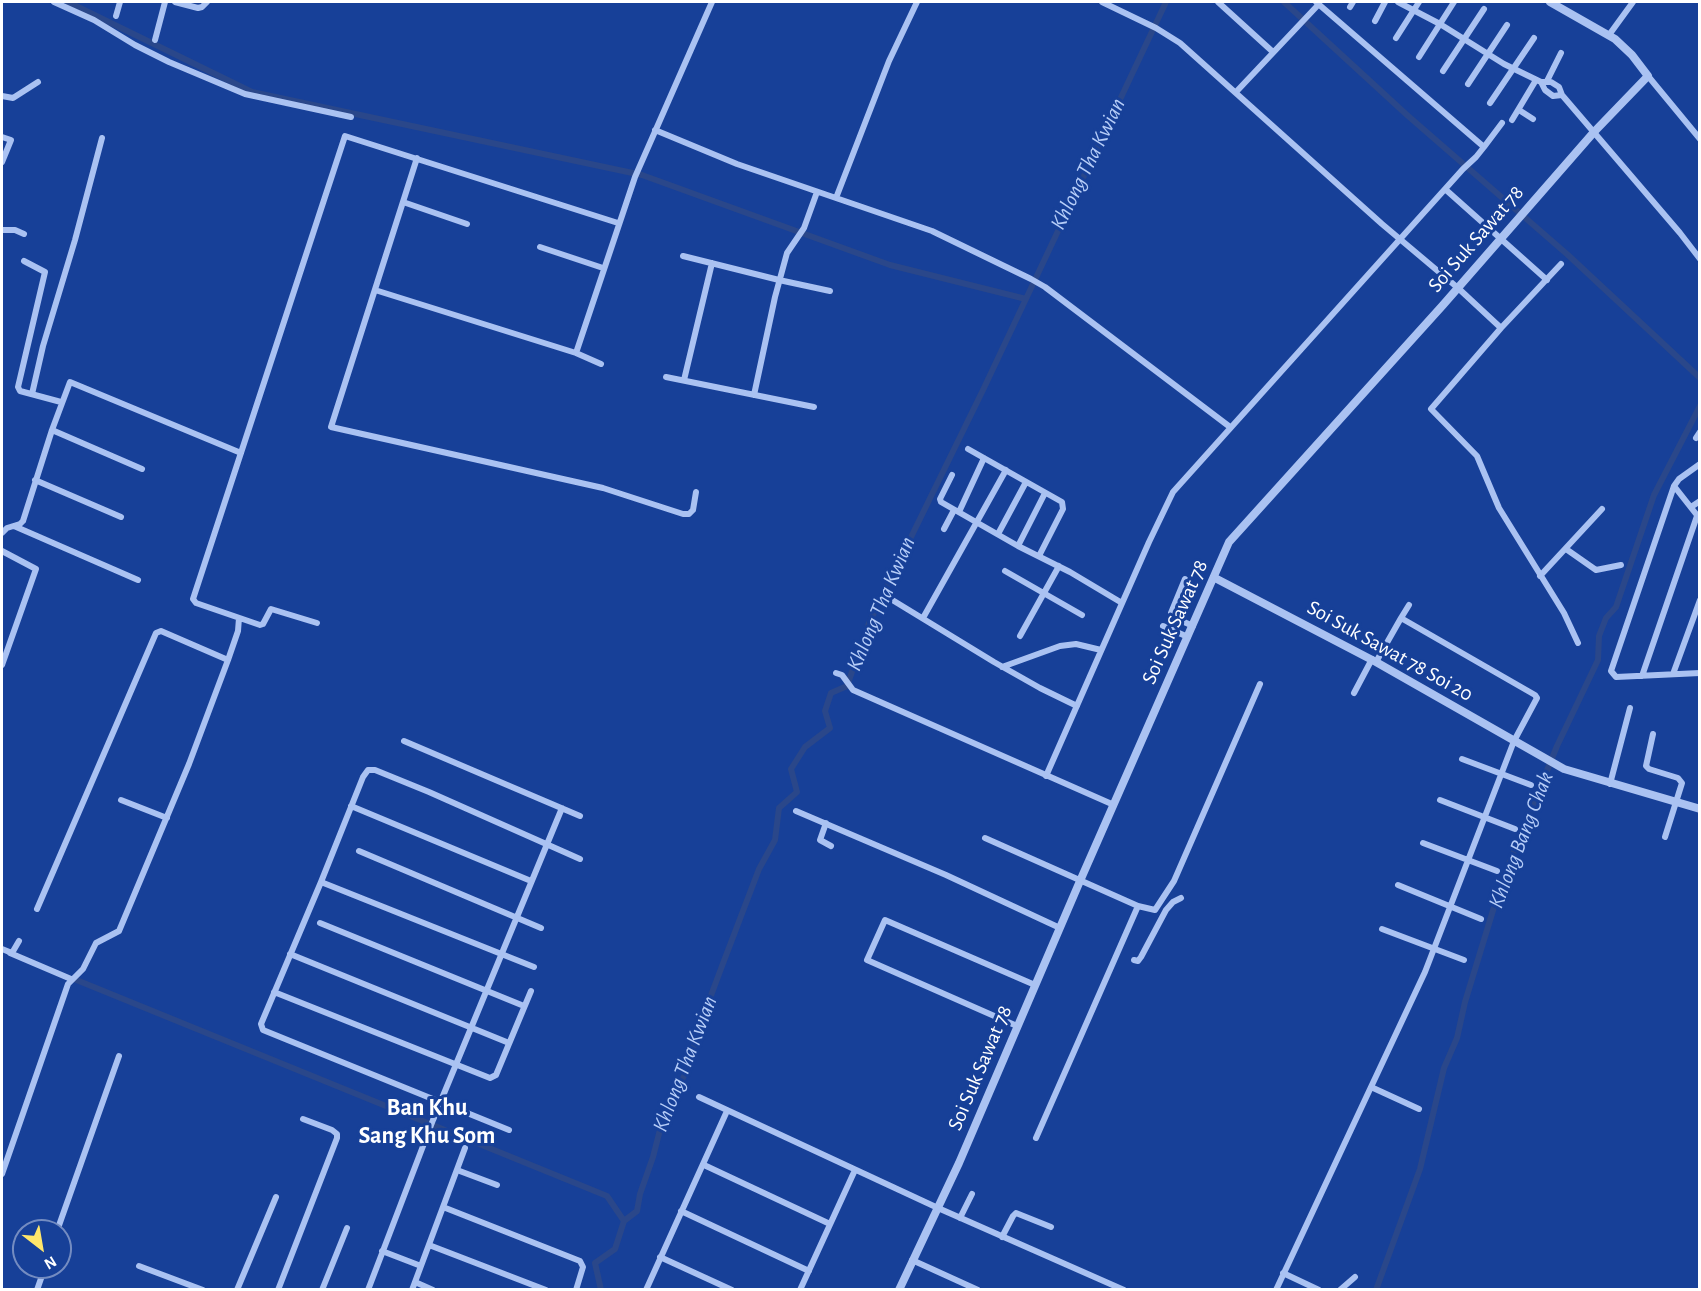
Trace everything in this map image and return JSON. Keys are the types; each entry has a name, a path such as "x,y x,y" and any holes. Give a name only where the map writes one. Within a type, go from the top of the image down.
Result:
{"street":[{"path":"55,2 94,20 169,62 245,94 351,117"},
{"path":"116,16 120,2"},
{"path":"155,40 165,2"},
{"path":"175,2 198,8 207,2"},
{"path":"576,353 634,177 712,2"},
{"path":"836,198 889,61 916,2"},
{"path":"1102,2 1156,28 1179,43 1501,328"},
{"path":"1218,2 1273,52"},
{"path":"1375,21 1385,2"},
{"path":"1398,2 1514,68 1559,87 1562,95 1680,233 1700,260"},
{"path":"1396,38 1419,2"},
{"path":"1419,57 1454,2"},
{"path":"1550,2 1609,35 1625,47 1700,139"},
{"path":"1609,35 1633,2"},
{"path":"1236,92 1317,3 1484,147"},
{"path":"1443,71 1484,9"},
{"path":"1468,84 1508,25"},
{"path":"1490,103 1534,38"},
{"path":"1512,120 1561,53"},
{"name":"Soi Suk Sawat 78","path":"899,1290 938,1208 1229,542 1458,288 1594,132 1648,76"},
{"path":"2,96 13,98 39,82"},
{"path":"1519,110 1533,119"},
{"path":"1046,776 1169,498 1180,483 1484,147 1502,123"},
{"path":"655,130 732,162 932,231 1035,281 1230,428"},
{"path":"317,623 274,609 270,610 262,625 196,603 193,599 279,343 345,136 618,223"},
{"path":"2,137 11,140 2,162"},
{"path":"32,394 43,346 75,240 102,138"},
{"path":"417,158 331,424 333,429 603,488 683,514 689,514 693,510 696,492"},
{"path":"1445,189 1547,280"},
{"path":"754,395 779,280 788,250 804,228 817,192"},
{"path":"403,202 467,224"},
{"path":"2,230 15,230 24,234"},
{"path":"540,247 603,268"},
{"path":"683,256 830,291"},
{"path":"24,261 45,272 18,387 20,391 61,402"},
{"path":"684,380 712,263"},
{"path":"1561,264 1501,328 1431,409 1476,456 1499,508 1564,613 1578,643"},
{"path":"375,290 576,353 601,364"},
{"path":"666,377 814,406"},
{"path":"2,533 7,528 23,521 61,402 70,382 241,453"},
{"path":"52,430 142,469"},
{"path":"968,449 1064,505 1039,556"},
{"path":"944,529 984,458"},
{"path":"1700,464 1679,479 1674,486 1611,671 1616,677 1700,673"},
{"path":"923,618 1006,470"},
{"path":"952,475 940,501 977,524 1059,566 1122,603"},
{"path":"35,480 121,516"},
{"path":"998,534 1026,482"},
{"path":"1642,676 1698,518 1674,486"},
{"path":"1018,546 1045,493"},
{"path":"1691,507 1700,501"},
{"path":"1540,576 1602,510"},
{"path":"14,526 138,580"},
{"path":"1566,549 1596,570 1621,565"},
{"path":"2,551 36,569 2,665"},
{"path":"1020,636 1059,566"},
{"path":"1005,571 1082,615"},
{"name":"Soi Suk Sawat 78 Soi 20","path":"1215,578 1374,660 1564,769 1700,809"},
{"path":"1185,579 1171,615 1193,626"},
{"path":"1673,674 1700,600"},
{"path":"894,601 1002,667 1077,706"},
{"path":"1353,693 1409,605"},
{"path":"2,1174 70,979 81,972 96,943 119,931 167,818 228,660 238,631 239,618"},
{"path":"1276,1290 1424,974 1514,741 1536,700 1535,694 1401,618"},
{"path":"1163,626 1188,637"},
{"path":"37,909 156,633 161,631 228,660"},
{"path":"1002,667 1060,646 1076,644 1101,650"},
{"path":"839,674 849,687 857,692 1114,805"},
{"path":"1155,910 1175,878 1260,684"},
{"path":"1610,784 1630,708"},
{"path":"1653,734 1646,766 1680,780 1682,783 1665,837"},
{"path":"404,741 580,816"},
{"path":"1462,759 1531,785"},
{"path":"508,1130 262,1029 261,1024 368,770 375,770 580,859"},
{"path":"122,800 167,818"},
{"path":"1440,800 1515,829"},
{"path":"351,806 531,880"},
{"path":"368,1290 440,1102 562,808"},
{"path":"796,811 946,875 1060,928"},
{"path":"826,823 820,840 831,846"},
{"path":"985,838 1138,906 1155,910 1162,916"},
{"path":"1423,843 1497,871"},
{"path":"359,851 541,928"},
{"path":"321,882 534,967"},
{"path":"1398,885 1481,919"},
{"path":"1134,960 1138,961 1142,957 1170,904 1181,898"},
{"path":"1036,1138 1138,906"},
{"path":"1017,1026 867,960 885,920 1035,985"},
{"path":"320,923 524,1006"},
{"path":"1382,929 1464,960"},
{"path":"10,953 19,941"},
{"path":"2,949 70,979"},
{"path":"290,954 509,1043"},
{"path":"274,992 494,1078 531,991"},
{"path":"61,1219 119,1056"},
{"path":"1371,1087 1419,1109"},
{"path":"699,1097 727,1112 960,1218 1124,1290"},
{"path":"646,1290 727,1112"},
{"path":"278,1290 337,1138 337,1134 332,1130 303,1119"},
{"path":"433,1290 413,1286 465,1148"},
{"path":"704,1165 830,1224"},
{"path":"457,1170 497,1185"},
{"path":"800,1290 855,1170"},
{"path":"960,1218 972,1194"},
{"path":"237,1290 276,1197"},
{"path":"443,1207 580,1261 583,1267 576,1290"},
{"path":"681,1211 809,1271"},
{"path":"1002,1237 1016,1213 1052,1227"},
{"path":"322,1290 347,1228"},
{"path":"429,1245 546,1290"},
{"path":"382,1251 421,1266"},
{"path":"660,1257 732,1290"},
{"path":"912,1260 978,1290"},
{"path":"140,1266 203,1290"},
{"path":"1283,1274 1319,1290"},
{"path":"1340,1290 1355,1277"}],"waterway":[{"path":"68,2 252,92 642,175 890,265 1026,299"},
{"name":"Khlong Tha Kwian","path":"601,1290 595,1263 615,1249 624,1221 637,1211 663,1118 686,1072 700,1025 759,869 775,840 779,808 797,792 791,769 805,747 830,728 825,711 831,693 847,686 869,623 983,390 1166,2"},
{"path":"1284,2 1407,115 1568,255 1700,378"},
{"name":"Khlong Bang Chak","path":"1376,1290 1420,1169 1444,1068 1457,1038 1465,1002 1502,881 1557,746 1598,660 1599,636 1606,618 1616,607 1654,495 1700,406"},
{"path":"74,979 607,1196 624,1221"}],"district":[{"name":"Ban Khu Sang Khu Som","path":"427,1122"}]}
